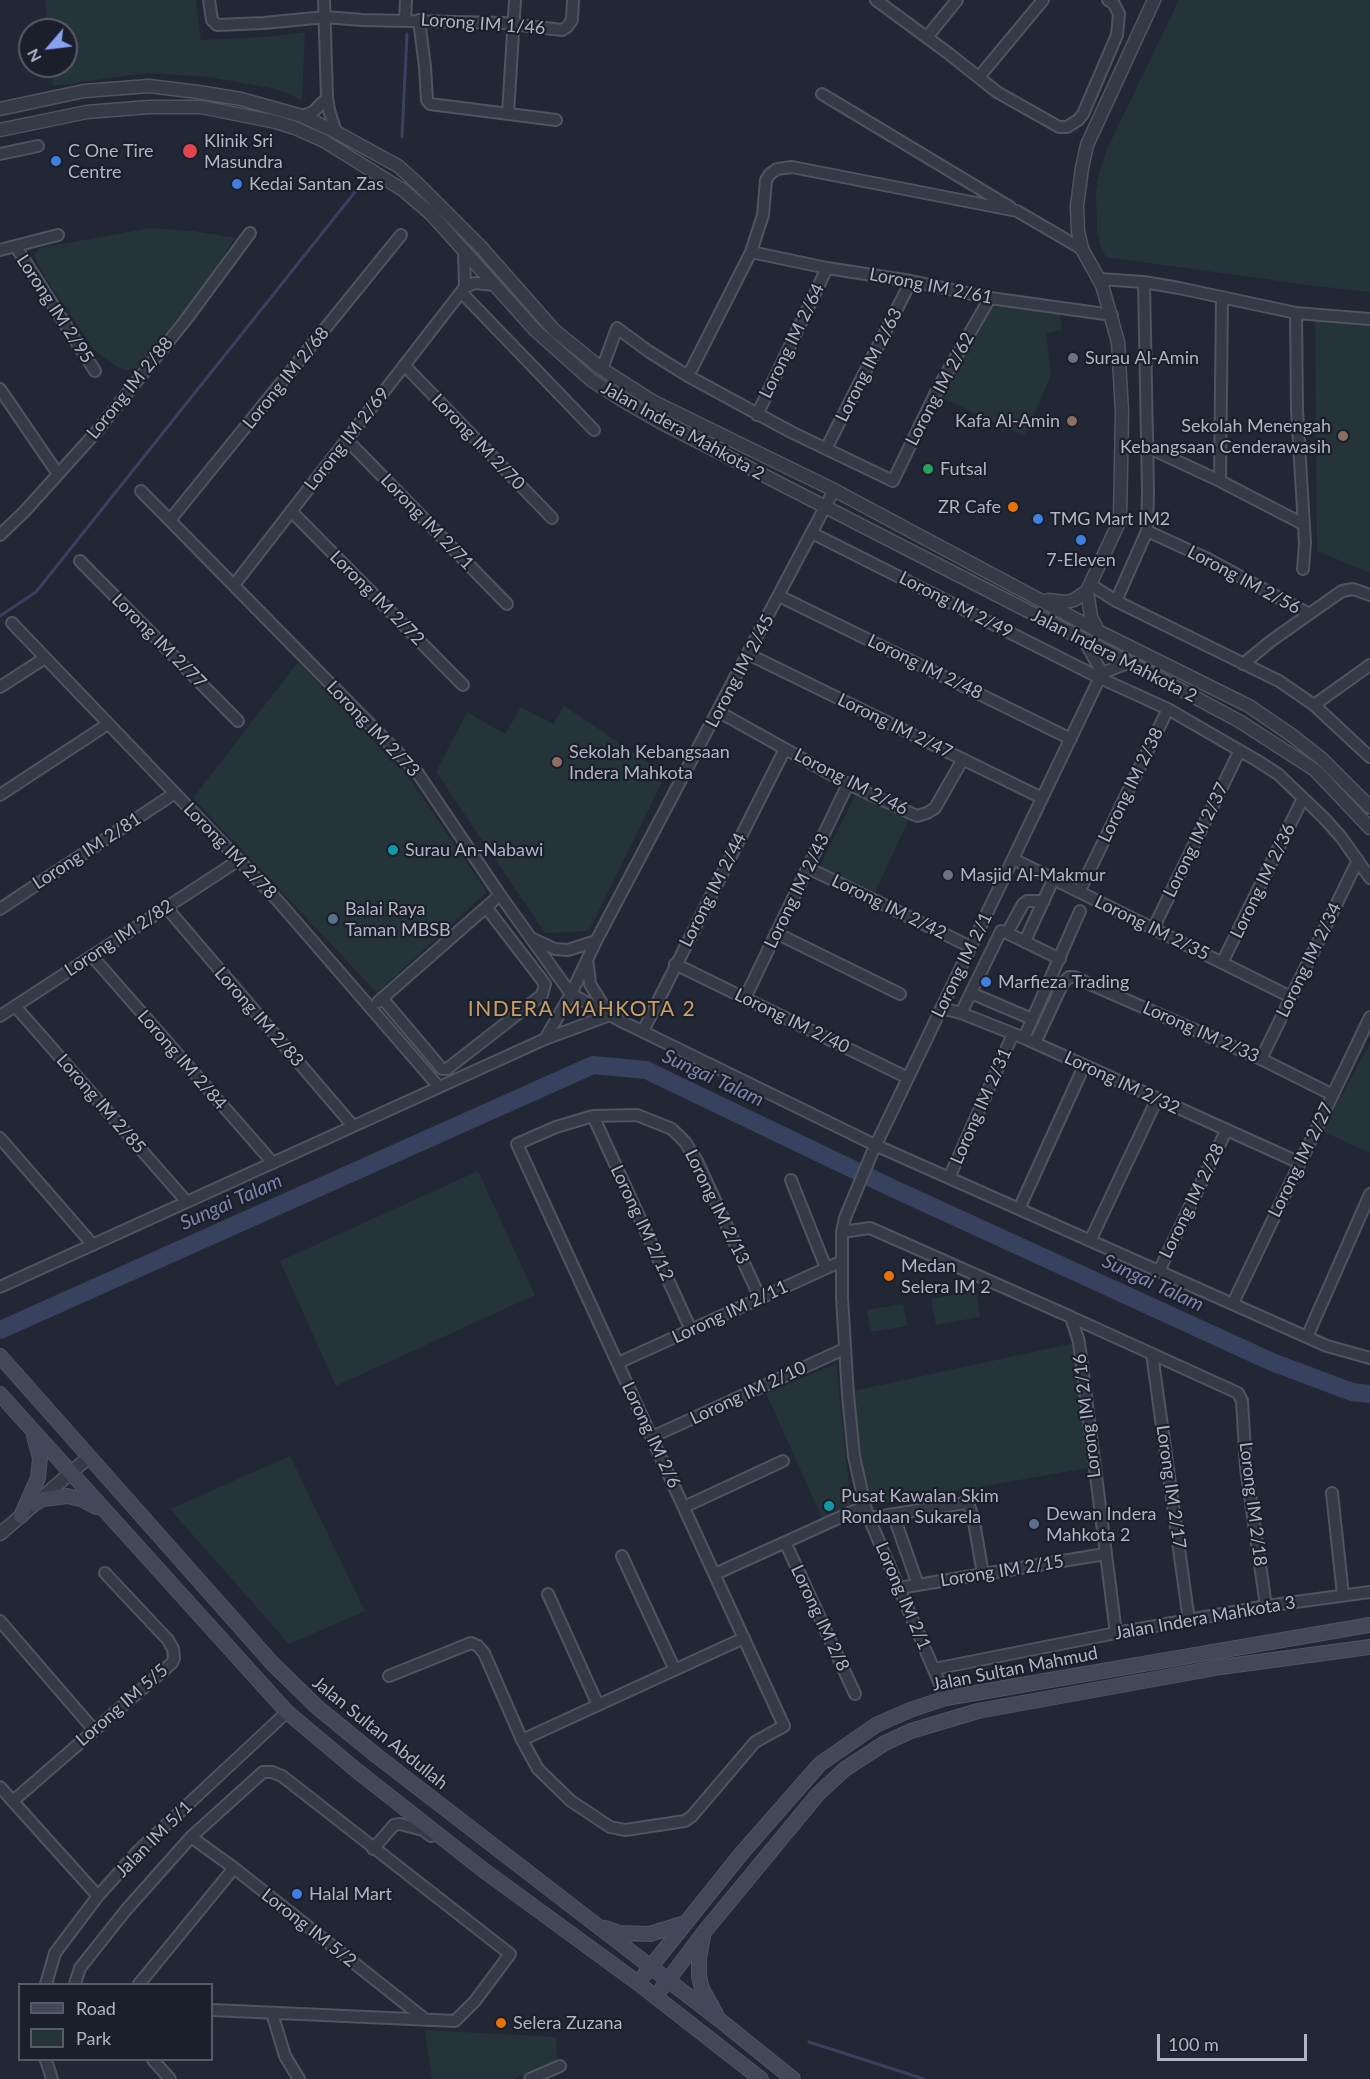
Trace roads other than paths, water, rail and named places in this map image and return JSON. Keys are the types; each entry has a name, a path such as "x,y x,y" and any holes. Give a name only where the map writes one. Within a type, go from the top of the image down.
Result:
{"main road":[{"name":"Jalan Sultan Abdullah","path":"0,1356 6,1367 272,1664 317,1707 793,2079"},
{"path":"0,1394 287,1712 356,1770 482,1869 638,1983 761,2079"},
{"path":"21,1516 38,1478 40,1458 38,1444 31,1429"},
{"path":"34,1504 43,1499 67,1496 81,1499 103,1510"},
{"name":"Jalan Sultan Mahmud","path":"638,1983 741,1854 820,1764 876,1725 946,1698 1370,1625"},
{"name":"Jalan Sultan Mahmud","path":"655,1996 705,1931 818,1794 862,1757 911,1731 978,1711 1102,1688 1221,1667 1370,1647"},
{"path":"592,1922 610,1930 634,1934 650,1934 687,1922"},
{"path":"705,1931 699,1959 699,1976 702,1989 721,2021"}],"street":[{"name":"Lorong IM 1/46","path":"209,0 212,20 217,25 264,23 325,16 362,20 514,24 562,30 572,20 573,0"},
{"path":"324,0 328,110 336,132"},
{"path":"405,20 406,0"},
{"path":"508,114 515,0"},
{"path":"876,0 1012,103 1059,127 1067,127 1078,120 1117,35 1120,24 1119,14 1111,2"},
{"path":"927,37 957,0"},
{"path":"979,78 1043,0"},
{"path":"1041,599 1066,602 1074,600 1089,588 1120,520 1122,412 1118,342 1112,315 1099,279 1082,249 1078,231 1077,207 1087,145 1154,0"},
{"path":"419,20 427,100 430,104 556,120"},
{"name":"Jalan Indera Mahkota 2","path":"0,109 84,91 149,86 241,99 302,116 336,132 398,166 480,246 554,330 602,369 654,402 834,490 1098,631 1249,706 1322,759 1370,807"},
{"path":"822,94 1082,249"},
{"path":"302,116 313,112 327,98"},
{"name":"Jalan Indera Mahkota 2","path":"0,130 87,112 149,107 201,107 276,122 324,141 403,190 431,214 535,330 591,380 660,422 1239,722 1315,771 1370,828"},
{"path":"0,154 38,146"},
{"path":"688,376 751,252 763,215 766,180 777,169 792,167 1017,211"},
{"name":"Lorong IM 2/88","path":"0,535 97,430 185,321 250,233"},
{"path":"0,250 58,235"},
{"name":"Lorong IM 2/68","path":"170,520 402,235"},
{"name":"Lorong IM 2/95","path":"16,247 95,371"},
{"path":"464,251 463,290 594,430"},
{"name":"Lorong IM 2/61","path":"751,252 990,298 1112,315"},
{"name":"Lorong IM 2/64","path":"757,414 827,268"},
{"path":"1099,279 1144,282 1296,312 1370,319"},
{"name":"Lorong IM 2/63","path":"826,449 911,281"},
{"path":"1116,601 1147,531 1144,282"},
{"path":"463,290 475,283 494,285"},
{"name":"Lorong IM 2/69","path":"234,585 463,290"},
{"path":"1220,481 1222,297"},
{"name":"Lorong IM 2/62","path":"826,449 893,481 938,388 990,298"},
{"path":"1296,312 1297,410 1305,555 1303,569"},
{"path":"602,369 617,328 688,376 826,449"},
{"name":"Lorong IM 2/70","path":"404,365 552,518"},
{"path":"0,389 58,474"},
{"name":"Lorong IM 2/71","path":"346,440 507,603"},
{"path":"1147,447 1220,481 1303,524"},
{"name":"Lorong IM 2/45","path":"545,1039 571,994 596,942 834,490"},
{"name":"Lorong IM 2/73","path":"141,491 417,772 500,895 571,994"},
{"name":"Lorong IM 2/72","path":"291,511 463,685"},
{"name":"Lorong IM 2/56","path":"1147,531 1206,558 1309,614"},
{"name":"Lorong IM 2/49","path":"812,533 1168,709 1278,774 1341,837 1370,878"},
{"name":"Lorong IM 2/77","path":"80,561 238,721"},
{"path":"1089,588 1279,681 1314,705 1370,757"},
{"path":"1089,588 1091,617 1098,631"},
{"path":"1243,664 1270,641 1342,591 1353,589 1370,595"},
{"name":"Lorong IM 2/48","path":"779,596 1071,738"},
{"name":"Lorong IM 2/78","path":"12,623 279,902 439,1087"},
{"path":"1084,640 1101,675 1128,663"},
{"name":"Lorong IM 2/47","path":"748,654 1042,798"},
{"path":"0,687 45,658"},
{"path":"1314,705 1370,665"},
{"name":"Lorong IM 2/1","path":"946,1698 865,1506 854,1456 844,1349 842,1232 848,1207 874,1149 1101,675"},
{"path":"1239,722 1248,715 1249,706"},
{"name":"Lorong IM 2/38","path":"1079,892 1168,709"},
{"name":"Lorong IM 2/46","path":"719,712 848,784 917,816 935,808 963,759"},
{"path":"0,795 108,724"},
{"name":"Lorong IM 2/44","path":"643,1031 785,749"},
{"name":"Lorong IM 2/37","path":"1153,929 1239,752"},
{"name":"Lorong IM 2/43","path":"745,998 848,784"},
{"name":"Lorong IM 2/81","path":"0,909 175,793"},
{"name":"Lorong IM 2/36","path":"1222,963 1303,798"},
{"name":"Lorong IM 2/82","path":"0,1016 239,860"},
{"name":"Lorong IM 2/35","path":"1013,860 1291,997"},
{"name":"Lorong IM 2/34","path":"1261,1059 1358,860"},
{"name":"Lorong IM 2/42","path":"808,868 970,947"},
{"path":"1025,941 1053,880"},
{"path":"371,1008 500,895"},
{"path":"1007,933 1023,904 1027,901 1044,900"},
{"name":"Lorong IM 2/83","path":"166,907 353,1126"},
{"path":"382,999 442,1069 447,1069 542,995 544,984 486,907"},
{"name":"Lorong IM 2/31","path":"949,1178 1019,1036 1032,1019 1080,911"},
{"path":"961,1013 1000,932 1003,931 1060,959"},
{"path":"776,933 900,994"},
{"path":"530,937 555,949 568,950 596,942"},
{"name":"Lorong IM 2/84","path":"92,956 273,1163"},
{"path":"588,960 590,984 596,997 610,1015"},
{"name":"Lorong IM 2/40","path":"675,964 908,1078"},
{"name":"Lorong IM 2/33","path":"1035,1043 1063,983 1066,979 1074,977 1261,1059 1333,1095"},
{"path":"971,993 1032,1019"},
{"path":"571,994 874,1149 949,1178 1307,1337 1346,1352 1370,1358"},
{"name":"Lorong IM 2/85","path":"15,1006 187,1202"},
{"name":"Lorong IM 2/32","path":"941,1008 961,1013 1019,1036 1300,1163"},
{"path":"0,1287 545,1039 610,1015"},
{"name":"Lorong IM 2/27","path":"1233,1303 1369,1021"},
{"path":"1019,1209 1084,1066"},
{"path":"1090,1241 1157,1100"},
{"name":"Lorong IM 2/13","path":"517,1144 556,1127 593,1116 637,1115 672,1129 685,1142 697,1161 760,1298"},
{"name":"Lorong IM 2/12","path":"593,1116 691,1330"},
{"name":"Lorong IM 2/28","path":"1159,1271 1226,1131"},
{"path":"0,1138 93,1245"},
{"name":"Lorong IM 2/6","path":"517,1144 784,1726 755,1742 692,1816 685,1821 625,1830 610,1827 571,1802 538,1769 522,1740"},
{"path":"791,1180 826,1268"},
{"path":"1307,1337 1370,1194"},
{"path":"842,1232 870,1228 1152,1354"},
{"name":"Lorong IM 2/11","path":"618,1363 842,1261"},
{"name":"Lorong IM 2/16","path":"1071,1317 1079,1342 1116,1633"},
{"name":"Lorong IM 2/10","path":"652,1437 844,1349"},
{"name":"Lorong IM 2/18","path":"1152,1354 1235,1391 1242,1401 1246,1468 1266,1606"},
{"name":"Lorong IM 2/17","path":"1152,1354 1189,1620"},
{"path":"0,1534 89,1457"},
{"path":"684,1507 783,1461"},
{"path":"1332,1493 1343,1595"},
{"path":"869,1518 965,1503 969,1505 974,1522 983,1574"},
{"path":"715,1574 865,1506"},
{"path":"893,1514 918,1585"},
{"name":"Lorong IM 2/8","path":"785,1542 855,1694"},
{"name":"Lorong IM 2/15","path":"899,1588 1105,1554"},
{"path":"622,1556 675,1670"},
{"name":"Lorong IM 5/5","path":"13,1801 172,1663 174,1658 168,1640 105,1573"},
{"name":"Jalan Indera Mahkota 3","path":"934,1669 1266,1606 1370,1592"},
{"path":"548,1594 598,1705"},
{"path":"0,1621 94,1730"},
{"path":"389,1676 471,1643 478,1646 484,1653 522,1740 744,1638"},
{"name":"Jalan IM 5/1","path":"46,1983 55,1953 98,1896 139,1850 287,1712"},
{"path":"75,1983 81,1968 126,1910 191,1837 264,1772 282,1776 510,1954 475,2001 455,2021 213,2010"},
{"path":"0,1787 98,1896"},
{"path":"373,1849 389,1829 400,1824 423,1830 482,1869"},
{"name":"Lorong IM 5/2","path":"191,1837 234,1868 426,2020"},
{"path":"140,1983 234,1868"},
{"path":"272,2013 285,2056 299,2079"},
{"path":"46,2061 52,2079"},
{"path":"154,2061 170,2079"},
{"path":"530,2079 560,2066"}],"waterway":[{"path":"402,137 407,34"},
{"path":"0,616 36,592 359,187"},
{"name":"Sungai Talam","path":"0,1330 593,1065 646,1070 892,1188 1272,1362 1352,1392 1370,1394"},
{"path":"809,2042 924,2079"}],"place":[{"name":"Klinik Sri Masundra","path":"190,151"},
{"name":"C One Tire Centre","path":"56,161"},
{"name":"Kedai Santan Zas","path":"237,184"},
{"name":"Surau Al-Amin","path":"1073,358"},
{"name":"Kafa Al-Amin","path":"1072,421"},
{"name":"Sekolah Menengah Kebangsaan Cenderawasih","path":"1343,436"},
{"name":"Futsal","path":"928,469"},
{"name":"ZR Cafe","path":"1013,507"},
{"name":"TMG Mart IM2","path":"1038,519"},
{"name":"7-Eleven","path":"1081,540"},
{"name":"Sekolah Kebangsaan Indera Mahkota","path":"557,762"},
{"name":"Surau An-Nabawi","path":"393,850"},
{"name":"Masjid Al-Makmur","path":"948,875"},
{"name":"Balai Raya Taman MBSB","path":"333,919"},
{"name":"Marfieza Trading","path":"986,982"},
{"name":"Medan Selera IM 2","path":"889,1276"},
{"name":"Pusat Kawalan Skim Rondaan Sukarela","path":"829,1506"},
{"name":"Dewan Indera Mahkota 2","path":"1034,1524"},
{"name":"Halal Mart","path":"297,1894"},
{"name":"Selera Zuzana","path":"501,2023"}],"district":[{"name":"INDERA MAHKOTA 2","path":"582,1009"}]}
